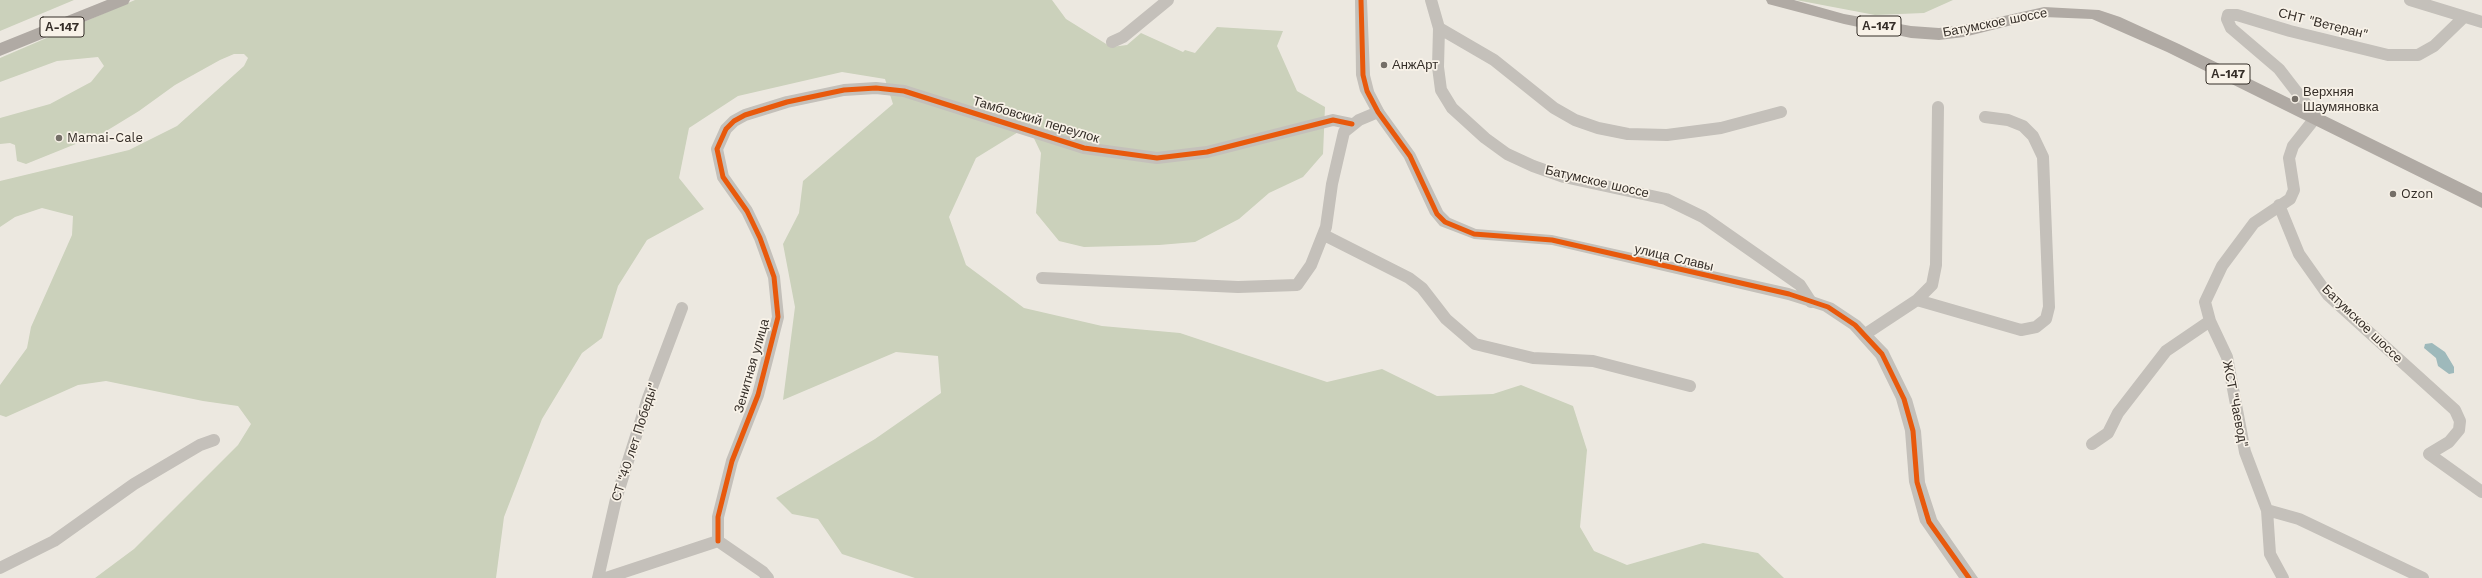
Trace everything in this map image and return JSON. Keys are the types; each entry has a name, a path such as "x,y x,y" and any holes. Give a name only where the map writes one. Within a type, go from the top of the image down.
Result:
{"highway":[{"name":"А-147","path":"0,40 101,0"},
{"name":"А-147","path":"0,50 79,20 122,0"},
{"name":"Батумское шоссе","path":"1774,0 1844,19 1911,32 1940,34 1964,31 2044,12 2093,14 2114,20 2173,48 2316,117 2482,201"}],"street":[{"path":"1112,42 1123,37 1168,0"},
{"name":"улица Славы","path":"1361,0 1363,75 1368,91 1378,112 1410,156 1437,214 1457,228 1474,234 1552,240 1722,280 1789,294 1828,307 1855,325 1882,354 1904,400 1913,431 1917,482 1929,522 1968,578"},
{"name":"Батумское шоссе","path":"1431,0 1439,28 1438,67 1442,90 1452,108 1485,138 1507,154 1533,166 1571,179 1666,199 1703,216 1800,285 1811,302"},
{"path":"2410,0 2463,18 2482,22"},
{"name":"СНТ \"Ветеран\"","path":"2316,117 2279,69 2231,28 2227,19 2228,15 2237,15 2290,31 2388,55 2408,56 2418,55 2434,46 2463,18"},
{"path":"1439,28 1494,60 1554,108 1575,120 1598,128 1628,134 1667,136 1721,128 1781,112"},
{"name":"Зенитная улица","path":"718,541 718,518 732,461 758,395 778,317 774,277 760,238 747,211 723,178 717,149 726,129 744,115 787,102 844,90 876,88 904,91"},
{"name":"Тамбовский переулок","path":"904,91 1084,148 1123,155 1157,158 1207,152 1333,120 1352,124"},
{"path":"1864,335 1917,300 1932,285 1936,265 1938,108"},
{"path":"1042,278 1238,286 1296,285 1311,265 1324,234 1340,144 1344,132 1352,124 1378,112"},
{"path":"1917,300 2021,330 2036,327 2046,319 2048,307 2043,157 2033,136 2023,126 2008,120 1985,117"},
{"path":"2279,205 2290,199 2294,190 2289,158 2293,146 2316,117"},
{"name":"Батумское шоссе","path":"2279,205 2299,254 2328,295 2455,410 2460,421 2459,430 2449,442 2429,454 2482,492"},
{"name":"ЖСТ \"Чаевод\"","path":"2267,510 2245,452 2227,357 2210,321 2205,302 2222,266 2254,223 2279,205"},
{"path":"1324,234 1409,278 1422,288 1446,319 1475,344 1533,358 1593,361 1690,386"},
{"name":"СТ \"40 лет Победы\"","path":"598,578 616,499 648,398 682,308"},
{"path":"2092,444 2108,433 2118,413 2166,351 2210,321"},
{"path":"0,568 54,541 134,484 200,445 214,440"},
{"path":"2283,578 2270,554 2267,510 2299,519 2423,578"},
{"path":"606,578 718,541 763,572 768,578"}],"green space":[{"path":"0,0 74,0 0,31"},
{"path":"135,0 1052,0 1066,19 1111,47 1127,45 1141,33 1183,52 1185,50 1195,53 1217,27 1283,31 1277,46 1297,91 1325,107 1323,154 1303,177 1269,193 1239,219 1195,242 1159,245 1084,247 1059,241 1036,213 1041,153 1028,126 976,158 949,217 966,265 1024,308 1102,326 1180,333 1327,382 1382,369 1437,396 1493,394 1521,385 1573,406 1587,450 1580,527 1594,551 1627,565 1703,543 1758,553 1784,578 915,578 842,554 818,519 792,514 776,498 875,439 941,393 938,356 896,352 783,400 795,307 783,244 799,213 803,181 893,104 885,79 842,72 738,96 689,128 679,178 704,209 647,240 618,286 602,338 582,353 542,419 504,517 496,578 95,578 134,549 238,445 251,424 238,406 203,401 106,381 78,385 6,417 0,415 0,385 27,348 31,327 72,235 73,216 42,208 15,217 0,227 0,181 129,150 177,126 244,66 248,58 244,54 234,54 220,60 175,85 139,111 103,133 26,164 17,161 15,145 10,143 0,144 0,118 50,104 91,82 104,66 98,57 57,61 0,82 0,58"},
{"path":"1796,0 1953,0 1924,13 1875,15"}],"water":[{"path":"2432,343 2445,352 2454,367 2454,373 2449,374 2438,366 2436,358 2424,348 2425,344"}],"cycle path":[{"path":"1361,0 1363,75 1367,91 1378,112 1410,156 1437,214 1445,222 1474,234 1552,240 1789,294 1828,307 1855,325 1882,354 1904,399 1913,431 1917,482 1929,522 1969,578"},
{"path":"718,541 718,517 732,461 758,395 778,317 774,277 760,238 747,211 723,177 717,149 726,129 734,121 745,115 787,102 844,90 876,88 904,91 1084,148 1123,155 1157,158 1207,152 1333,120 1352,124"}],"place":[{"name":"АнжАрт","path":"1384,65"},
{"name":"Верхняя Шаумяновка","path":"2295,99"},
{"name":"Mamai-Cale","path":"59,138"},
{"name":"Ozon","path":"2393,194"}]}
